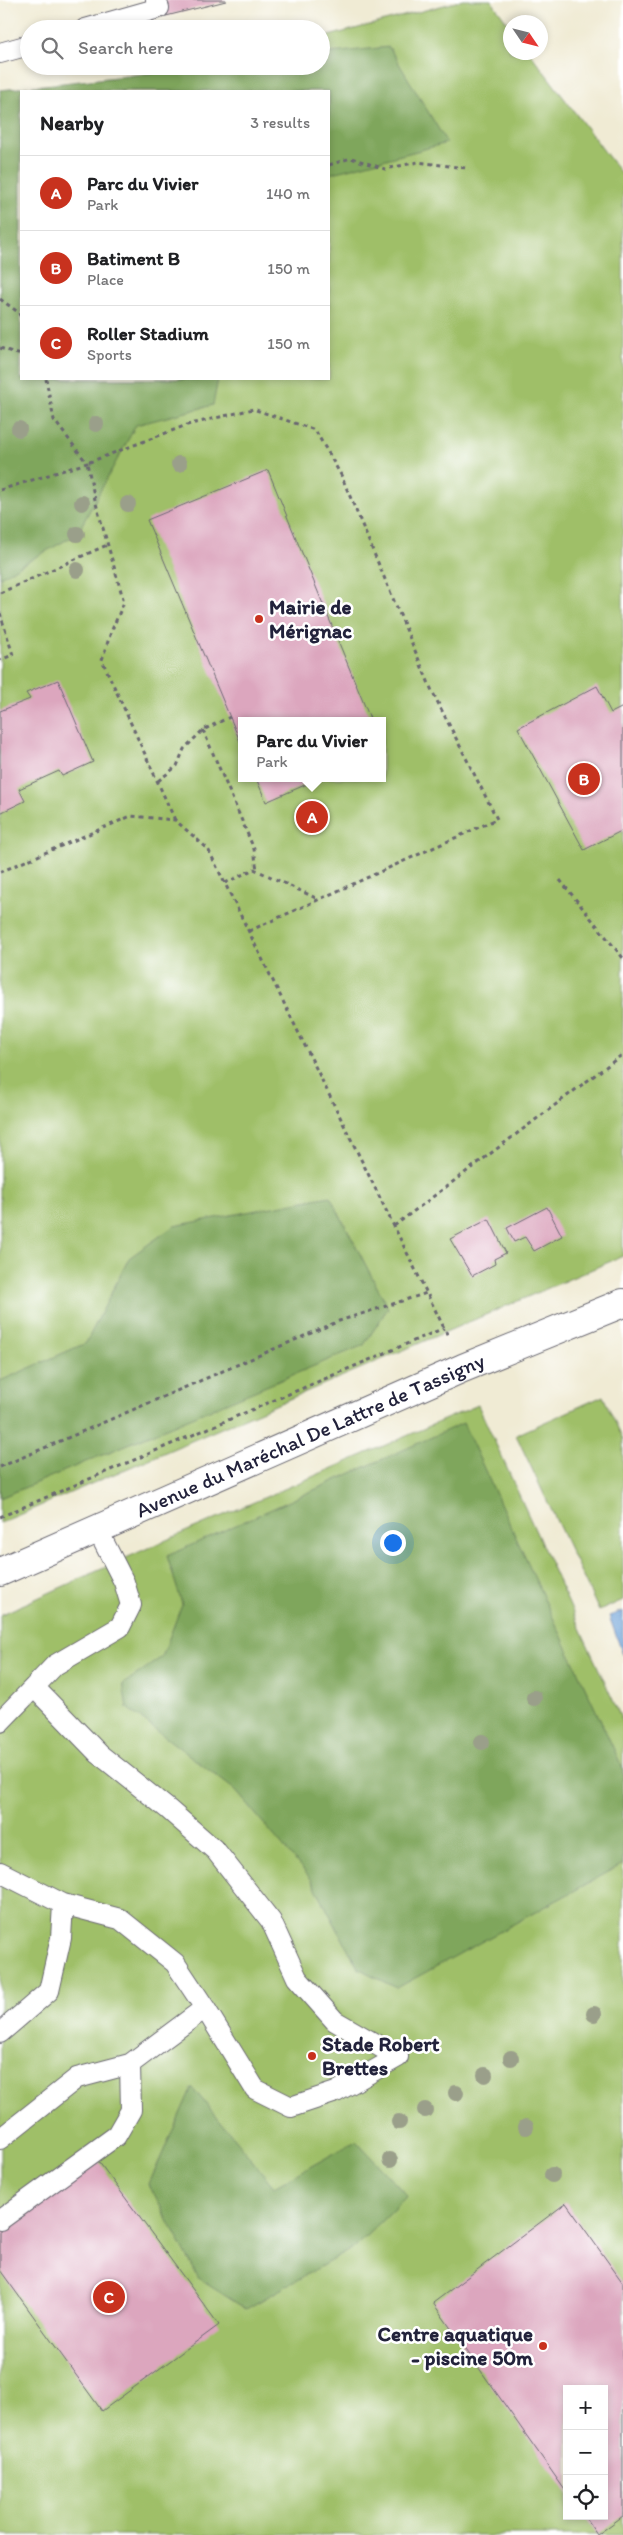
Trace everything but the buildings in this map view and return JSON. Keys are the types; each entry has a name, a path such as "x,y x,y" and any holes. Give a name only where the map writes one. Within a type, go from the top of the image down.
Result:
{"street":[{"name":"Avenue du Maréchal De Lattre de Tassigny","path":"0,1572 463,1368 623,1303"}],"lane":[{"path":"117,20 159,8 156,0"},
{"path":"0,53 20,47"},
{"path":"0,1722 55,1665 120,1627 131,1605 124,1582 97,1529"},
{"path":"0,1872 63,1904 120,1919 175,1963 255,2089 291,2107 336,2092 398,2057 335,2022 297,1978 271,1921 216,1851 168,1809 99,1754 34,1687"},
{"path":"0,2033 49,1991 61,1938 63,1904"},
{"path":"0,2139 77,2078 130,2064 205,2008"},
{"path":"0,2220 116,2136 131,2110 130,2064"}],"path":[{"path":"330,165 351,158 385,168 418,162 466,168"},
{"path":"0,299 19,311"},
{"path":"0,348 20,355"},
{"path":"46,380 54,420 87,463 107,545 124,602 111,632 102,660 176,820 208,849 463,1368"},
{"path":"0,490 87,463 187,425 253,409 315,430 341,475 432,691 497,819 249,932"},
{"path":"0,593 107,545"},
{"path":"0,613 13,654 0,660"},
{"path":"158,782 177,766 184,749 203,730 230,718"},
{"path":"203,730 254,849 257,870"},
{"path":"0,872 131,816 176,820"},
{"path":"225,883 254,869 318,900"},
{"path":"560,880 623,958"},
{"path":"394,1226 623,1054"},
{"path":"0,1467 339,1321 427,1293"},
{"path":"0,1517 444,1328"}],"green space":[{"path":"463,0 491,0 503,16 503,60 535,60 623,176 623,1256 0,1523 0,97 20,380 330,380 330,90 124,90 180,75 330,75 330,36"},
{"path":"389,47 447,143 330,174 330,90 20,90 20,380 218,380 213,405 136,425 77,534 0,577 0,90 134,75 330,75 330,53"},
{"path":"330,1196 388,1308 364,1345 0,1498 0,1381 86,1343 129,1258 174,1226"},
{"path":"603,1396 623,1439 623,1600 599,1611 516,1435"},
{"name":"Stade Robert Brettes","path":"478,1405 623,1722 623,2535 0,2535 0,1615 148,1548"},
{"path":"463,1423 623,1769 623,1864 397,1988 358,1968 311,1879 235,1790 127,1708 123,1684 162,1657 182,1604 167,1556"},
{"path":"192,2087 274,2187 356,2141 407,2196 355,2247 246,2309 199,2279 149,2184"}],"water":[{"path":"623,1611 623,1655 609,1616"}],"place":[{"name":"Mairie de Mérignac","path":"259,619"},
{"name":"Batiment B","path":"584,779"},
{"name":"Parc du Vivier","path":"312,817"},
{"name":"Stade Robert Brettes","path":"312,2056"},
{"name":"Roller Stadium","path":"109,2297"},
{"name":"Centre aquatique - piscine 50m","path":"543,2346"}]}
